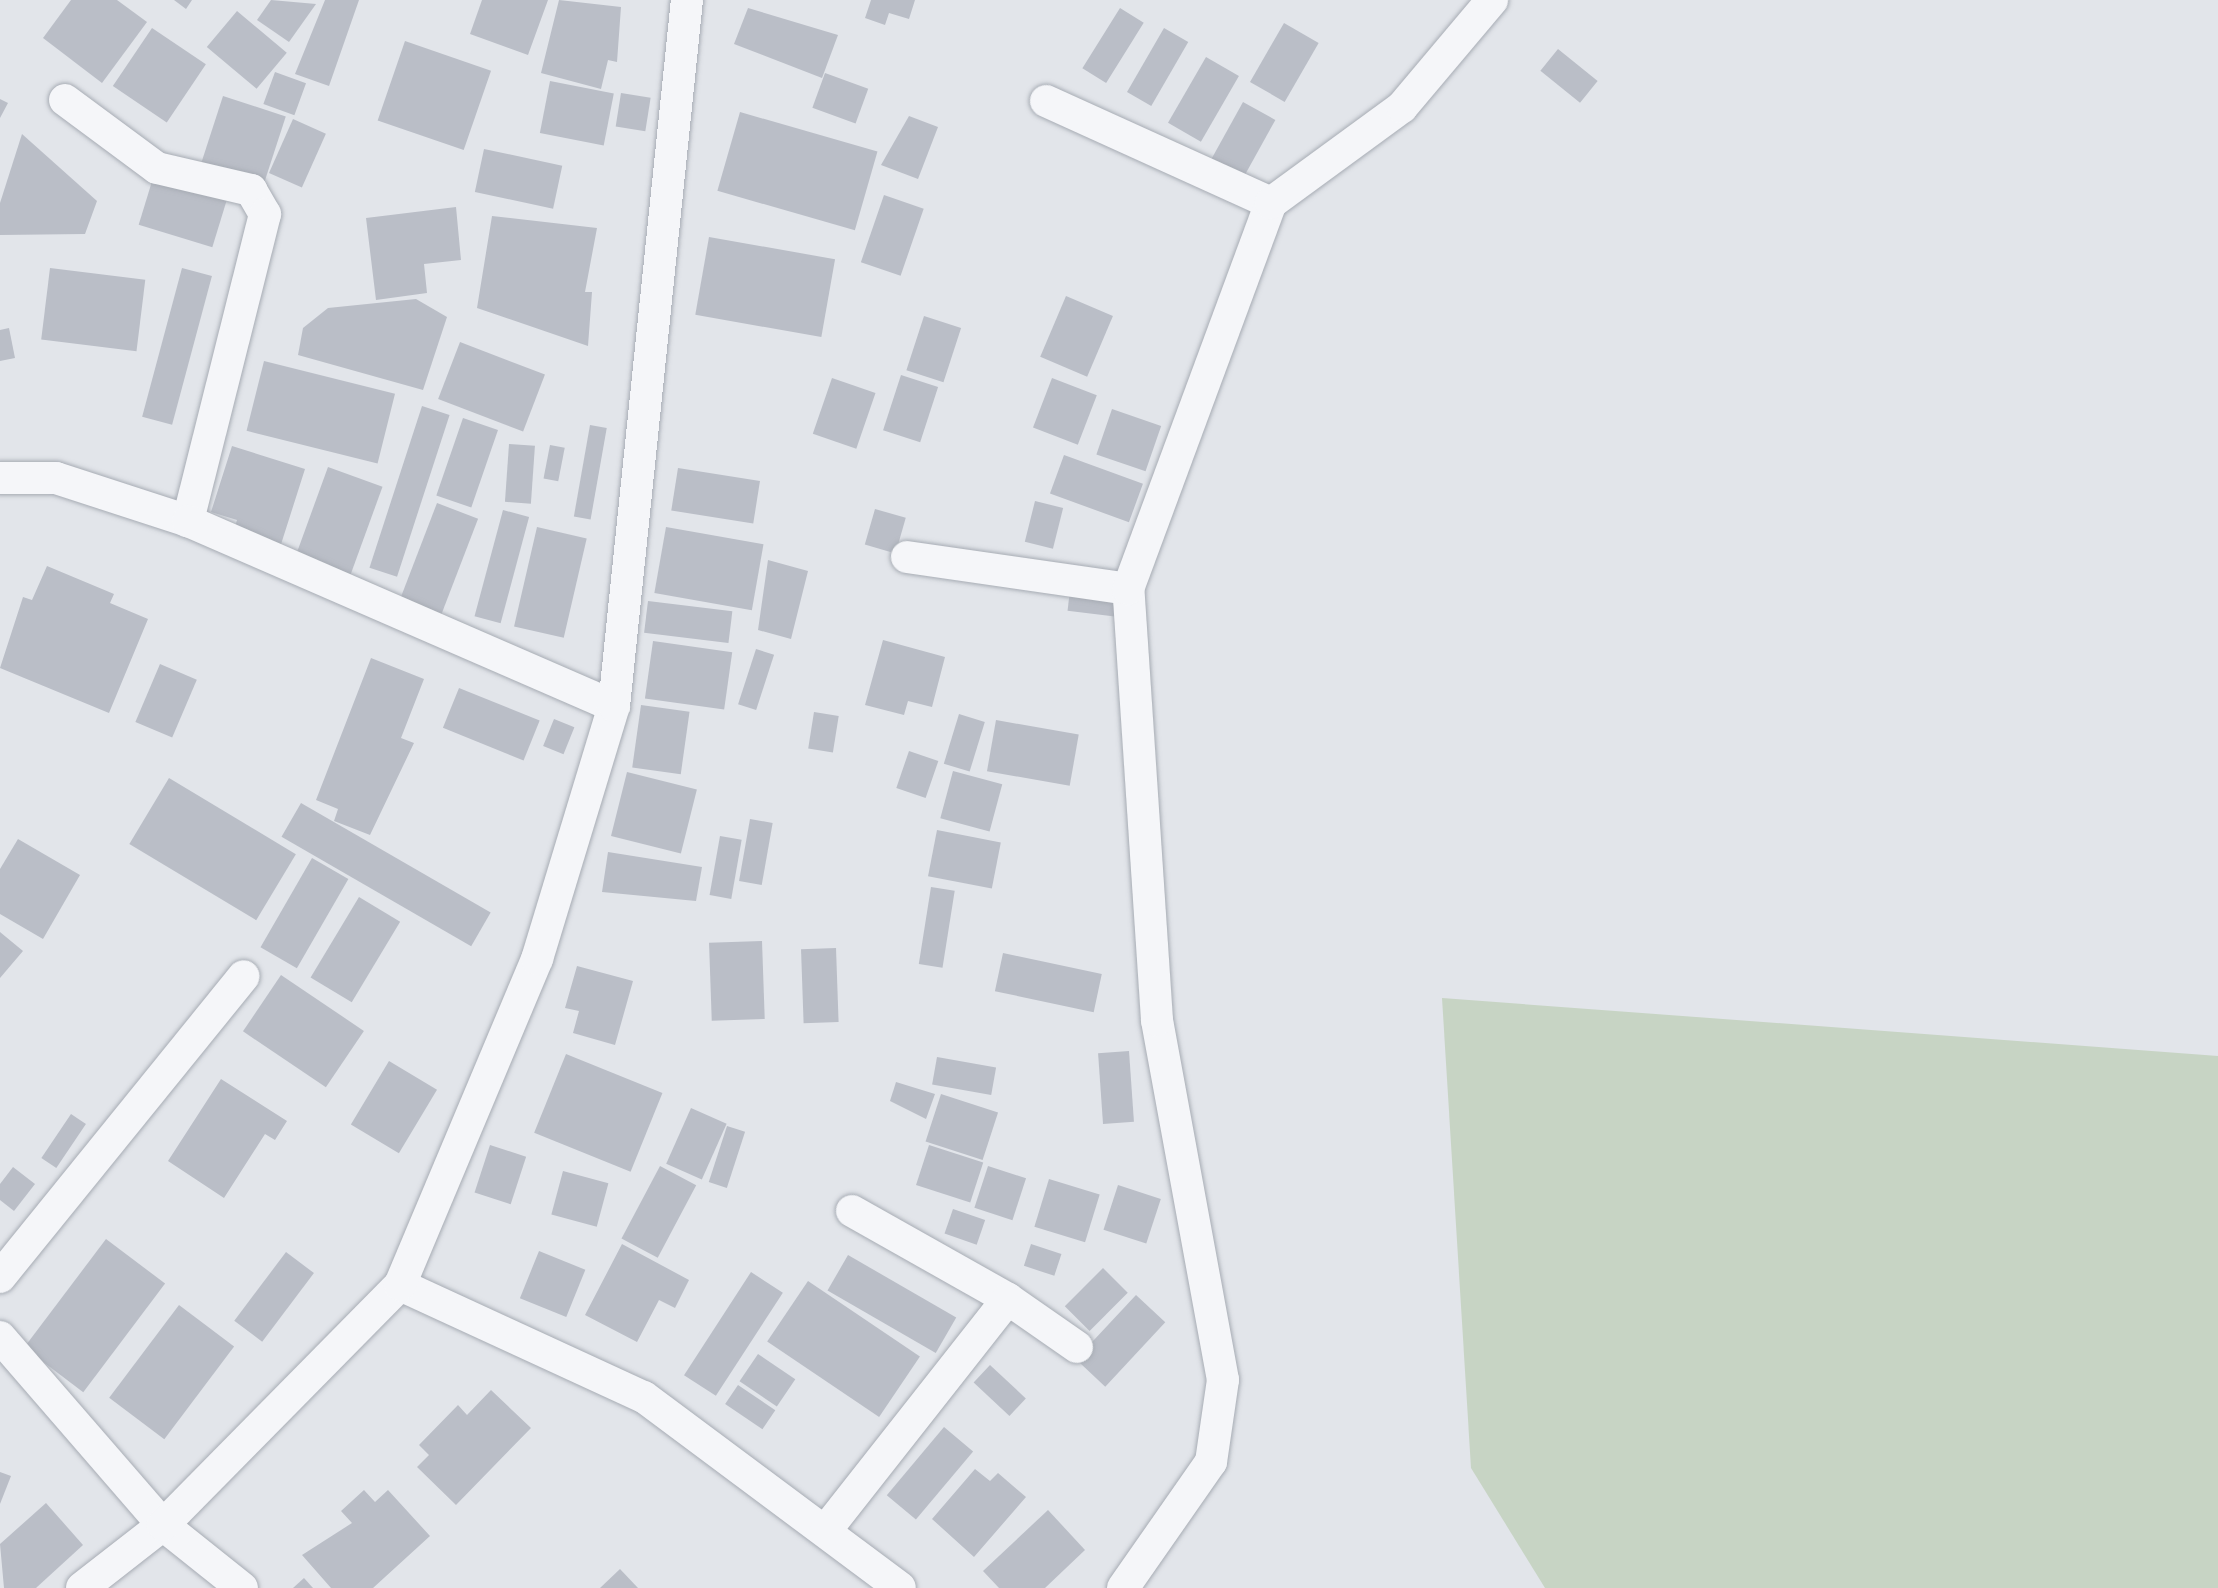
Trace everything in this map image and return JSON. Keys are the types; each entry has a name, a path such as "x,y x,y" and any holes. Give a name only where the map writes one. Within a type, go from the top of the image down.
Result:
{"street":[{"path":"82,1588 163,1525 400,1285 537,959 614,706 687,0"},
{"path":"1123,1588 1211,1462 1223,1380 1157,1020 1128,589 1271,203 1402,107 1492,0"},
{"path":"65,100 157,168 251,190 265,214 188,521"},
{"path":"1046,101 1271,203"},
{"path":"0,478 56,478 188,521 614,706"},
{"path":"907,557 1128,589"},
{"path":"0,1277 244,976"},
{"path":"852,1211 1008,1299 1077,1347"},
{"path":"400,1285 644,1397 900,1588"},
{"path":"826,1530 1008,1299"},
{"path":"0,1337 163,1525 242,1588"}],"green space":[{"path":"1442,998 2218,1056 2218,1588 1545,1588 1471,1468"}],"building":[{"path":"71,0 117,0 147,22 102,83 43,38"},
{"path":"174,0 192,0 186,9"},
{"path":"271,0 316,4 289,42 257,20"},
{"path":"325,0 359,0 329,86 295,74"},
{"path":"482,0 548,0 528,55 470,34"},
{"path":"559,0 621,7 617,62 608,60 601,89 541,73"},
{"path":"871,0 915,0 909,19 889,13 885,25 865,18"},
{"path":"748,8 838,35 822,78 734,44"},
{"path":"1120,8 1144,23 1106,83 1082,68"},
{"path":"237,11 287,53 257,89 207,47"},
{"path":"1284,23 1319,43 1285,102 1250,82"},
{"path":"152,28 206,64 167,122 113,86"},
{"path":"1164,28 1188,42 1151,106 1127,92"},
{"path":"405,41 491,71 464,150 378,120"},
{"path":"1558,49 1598,81 1580,103 1540,71"},
{"path":"1206,57 1239,76 1201,142 1168,123"},
{"path":"275,72 306,83 294,115 263,104"},
{"path":"825,73 868,89 856,124 812,108"},
{"path":"550,81 614,93 604,145 540,133"},
{"path":"621,93 651,98 645,131 616,127"},
{"path":"223,96 286,116 263,186 200,165"},
{"path":"0,99 8,103 0,118"},
{"path":"1243,102 1275,120 1239,186 1206,168"},
{"path":"740,112 877,151 855,230 717,191"},
{"path":"909,116 938,127 918,179 881,165"},
{"path":"293,119 326,134 302,188 269,173"},
{"path":"22,134 97,201 85,234 0,235 0,203"},
{"path":"484,149 562,166 553,209 475,192"},
{"path":"153,178 227,201 212,247 139,225"},
{"path":"884,195 924,209 901,276 861,262"},
{"path":"456,207 461,260 424,264 427,293 376,300 366,218"},
{"path":"492,216 597,228 585,292 592,292 588,346 477,308"},
{"path":"709,237 835,259 821,337 695,315"},
{"path":"50,268 145,280 137,351 41,339"},
{"path":"182,268 212,276 172,425 142,417"},
{"path":"1066,296 1113,316 1087,377 1040,357"},
{"path":"416,299 447,317 423,390 298,355 303,328 328,308"},
{"path":"924,316 961,328 943,382 906,370"},
{"path":"9,328 15,358 0,361 0,330"},
{"path":"460,342 545,375 523,432 438,399"},
{"path":"264,361 395,394 378,464 247,431"},
{"path":"901,375 938,387 920,442 883,430"},
{"path":"832,378 875,393 856,449 813,434"},
{"path":"1052,378 1097,395 1078,445 1033,427"},
{"path":"422,406 450,415 397,577 369,568"},
{"path":"1112,409 1161,426 1146,471 1096,454"},
{"path":"463,418 498,430 471,508 436,496"},
{"path":"590,425 607,428 591,520 574,517"},
{"path":"509,444 535,446 531,504 505,502"},
{"path":"550,445 565,448 558,481 544,478"},
{"path":"232,446 305,469 276,560 229,546 237,520 211,512"},
{"path":"1064,455 1143,484 1129,522 1050,494"},
{"path":"328,467 383,487 351,574 296,554"},
{"path":"678,468 760,481 753,523 671,510"},
{"path":"1035,501 1063,508 1053,549 1025,542"},
{"path":"437,503 478,519 439,621 398,605"},
{"path":"875,509 906,518 896,553 865,545"},
{"path":"503,510 529,517 501,623 475,616"},
{"path":"537,527 587,538 564,638 514,626"},
{"path":"666,527 763,544 752,610 654,593"},
{"path":"768,560 808,571 791,639 758,630"},
{"path":"47,566 114,594 110,603 148,619 109,713 0,668 23,597 32,600"},
{"path":"1073,566 1133,573 1127,618 1068,611"},
{"path":"648,601 732,611 728,643 644,633"},
{"path":"883,640 945,657 932,707 908,701 904,715 865,705"},
{"path":"653,641 732,652 724,710 645,698"},
{"path":"756,649 774,655 756,710 738,704"},
{"path":"371,658 424,679 401,738 414,743 370,835 334,821 338,809 316,800"},
{"path":"160,664 197,680 172,738 135,722"},
{"path":"459,688 540,721 524,760 443,728"},
{"path":"641,705 690,712 681,774 632,767"},
{"path":"814,712 839,716 833,752 808,749"},
{"path":"959,714 985,722 970,772 944,764"},
{"path":"554,719 574,727 564,754 543,746"},
{"path":"996,720 1079,735 1070,786 987,771"},
{"path":"909,751 938,761 926,798 896,788"},
{"path":"953,771 1002,784 990,832 940,818"},
{"path":"627,772 697,789 681,853 611,836"},
{"path":"169,778 296,854 256,920 129,844"},
{"path":"301,803 491,912 471,946 282,837"},
{"path":"750,819 773,823 762,885 739,881"},
{"path":"937,830 1001,842 992,889 928,876"},
{"path":"720,836 742,840 731,899 710,895"},
{"path":"18,839 80,875 43,939 0,914 0,869"},
{"path":"608,852 702,867 696,901 602,892"},
{"path":"312,858 348,879 297,968 260,947"},
{"path":"931,887 955,891 943,968 919,964"},
{"path":"359,897 400,922 352,1002 311,978"},
{"path":"0,932 23,951 0,978"},
{"path":"762,941 765,1019 712,1021 709,943"},
{"path":"836,948 839,1022 804,1023 801,949"},
{"path":"1003,953 1102,974 1094,1012 995,991"},
{"path":"577,966 633,981 615,1045 573,1033 579,1011 565,1008"},
{"path":"281,975 364,1031 326,1087 243,1031"},
{"path":"1129,1051 1134,1122 1103,1124 1098,1053"},
{"path":"566,1054 662,1093 631,1172 534,1133"},
{"path":"937,1057 996,1067 991,1095 932,1085"},
{"path":"389,1061 437,1090 399,1153 351,1124"},
{"path":"221,1079 287,1121 275,1140 265,1134 224,1198 168,1161"},
{"path":"896,1082 935,1094 926,1119 890,1101"},
{"path":"941,1094 998,1113 983,1160 926,1142"},
{"path":"691,1108 727,1124 702,1180 666,1164"},
{"path":"71,1114 86,1124 56,1168 41,1158"},
{"path":"727,1126 745,1132 727,1188 709,1182"},
{"path":"490,1145 526,1157 511,1204 475,1193"},
{"path":"929,1145 983,1163 970,1203 916,1185"},
{"path":"660,1166 696,1185 658,1258 622,1238"},
{"path":"988,1166 1026,1178 1012,1220 974,1208"},
{"path":"13,1167 35,1184 14,1211 0,1200 0,1184"},
{"path":"563,1171 608,1183 597,1227 551,1214"},
{"path":"1049,1179 1100,1194 1085,1242 1034,1227"},
{"path":"1118,1185 1161,1199 1146,1244 1103,1230"},
{"path":"953,1209 985,1220 977,1245 945,1234"},
{"path":"106,1239 165,1284 83,1392 24,1348"},
{"path":"622,1244 689,1280 675,1308 659,1300 637,1342 585,1315"},
{"path":"1031,1244 1061,1254 1054,1276 1024,1266"},
{"path":"539,1251 585,1270 566,1317 520,1298"},
{"path":"286,1252 314,1273 262,1342 234,1321"},
{"path":"848,1255 956,1318 936,1353 828,1291"},
{"path":"1103,1268 1128,1293 1090,1331 1065,1306"},
{"path":"751,1272 783,1293 716,1396 684,1375"},
{"path":"808,1281 920,1356 879,1417 767,1342"},
{"path":"1136,1295 1165,1322 1105,1387 1076,1359"},
{"path":"179,1305 234,1347 164,1439 109,1398"},
{"path":"758,1354 795,1379 777,1407 740,1381"},
{"path":"990,1365 1026,1398 1009,1416 974,1383"},
{"path":"738,1385 775,1410 762,1429 725,1404"},
{"path":"491,1390 531,1428 456,1505 417,1467 429,1455 419,1445 458,1405 467,1415"},
{"path":"944,1427 973,1451 916,1520 887,1495"},
{"path":"975,1469 990,1481 998,1473 1026,1497 974,1557 932,1519"},
{"path":"0,1472 11,1476 0,1504"},
{"path":"364,1490 375,1502 388,1490 430,1536 373,1588 331,1588 302,1555 352,1523 341,1511"},
{"path":"46,1503 83,1545 36,1588 4,1588 0,1544"},
{"path":"1048,1510 1085,1550 1045,1588 999,1588 983,1571"},
{"path":"620,1569 638,1588 600,1588"},
{"path":"304,1578 313,1588 293,1588"}]}
